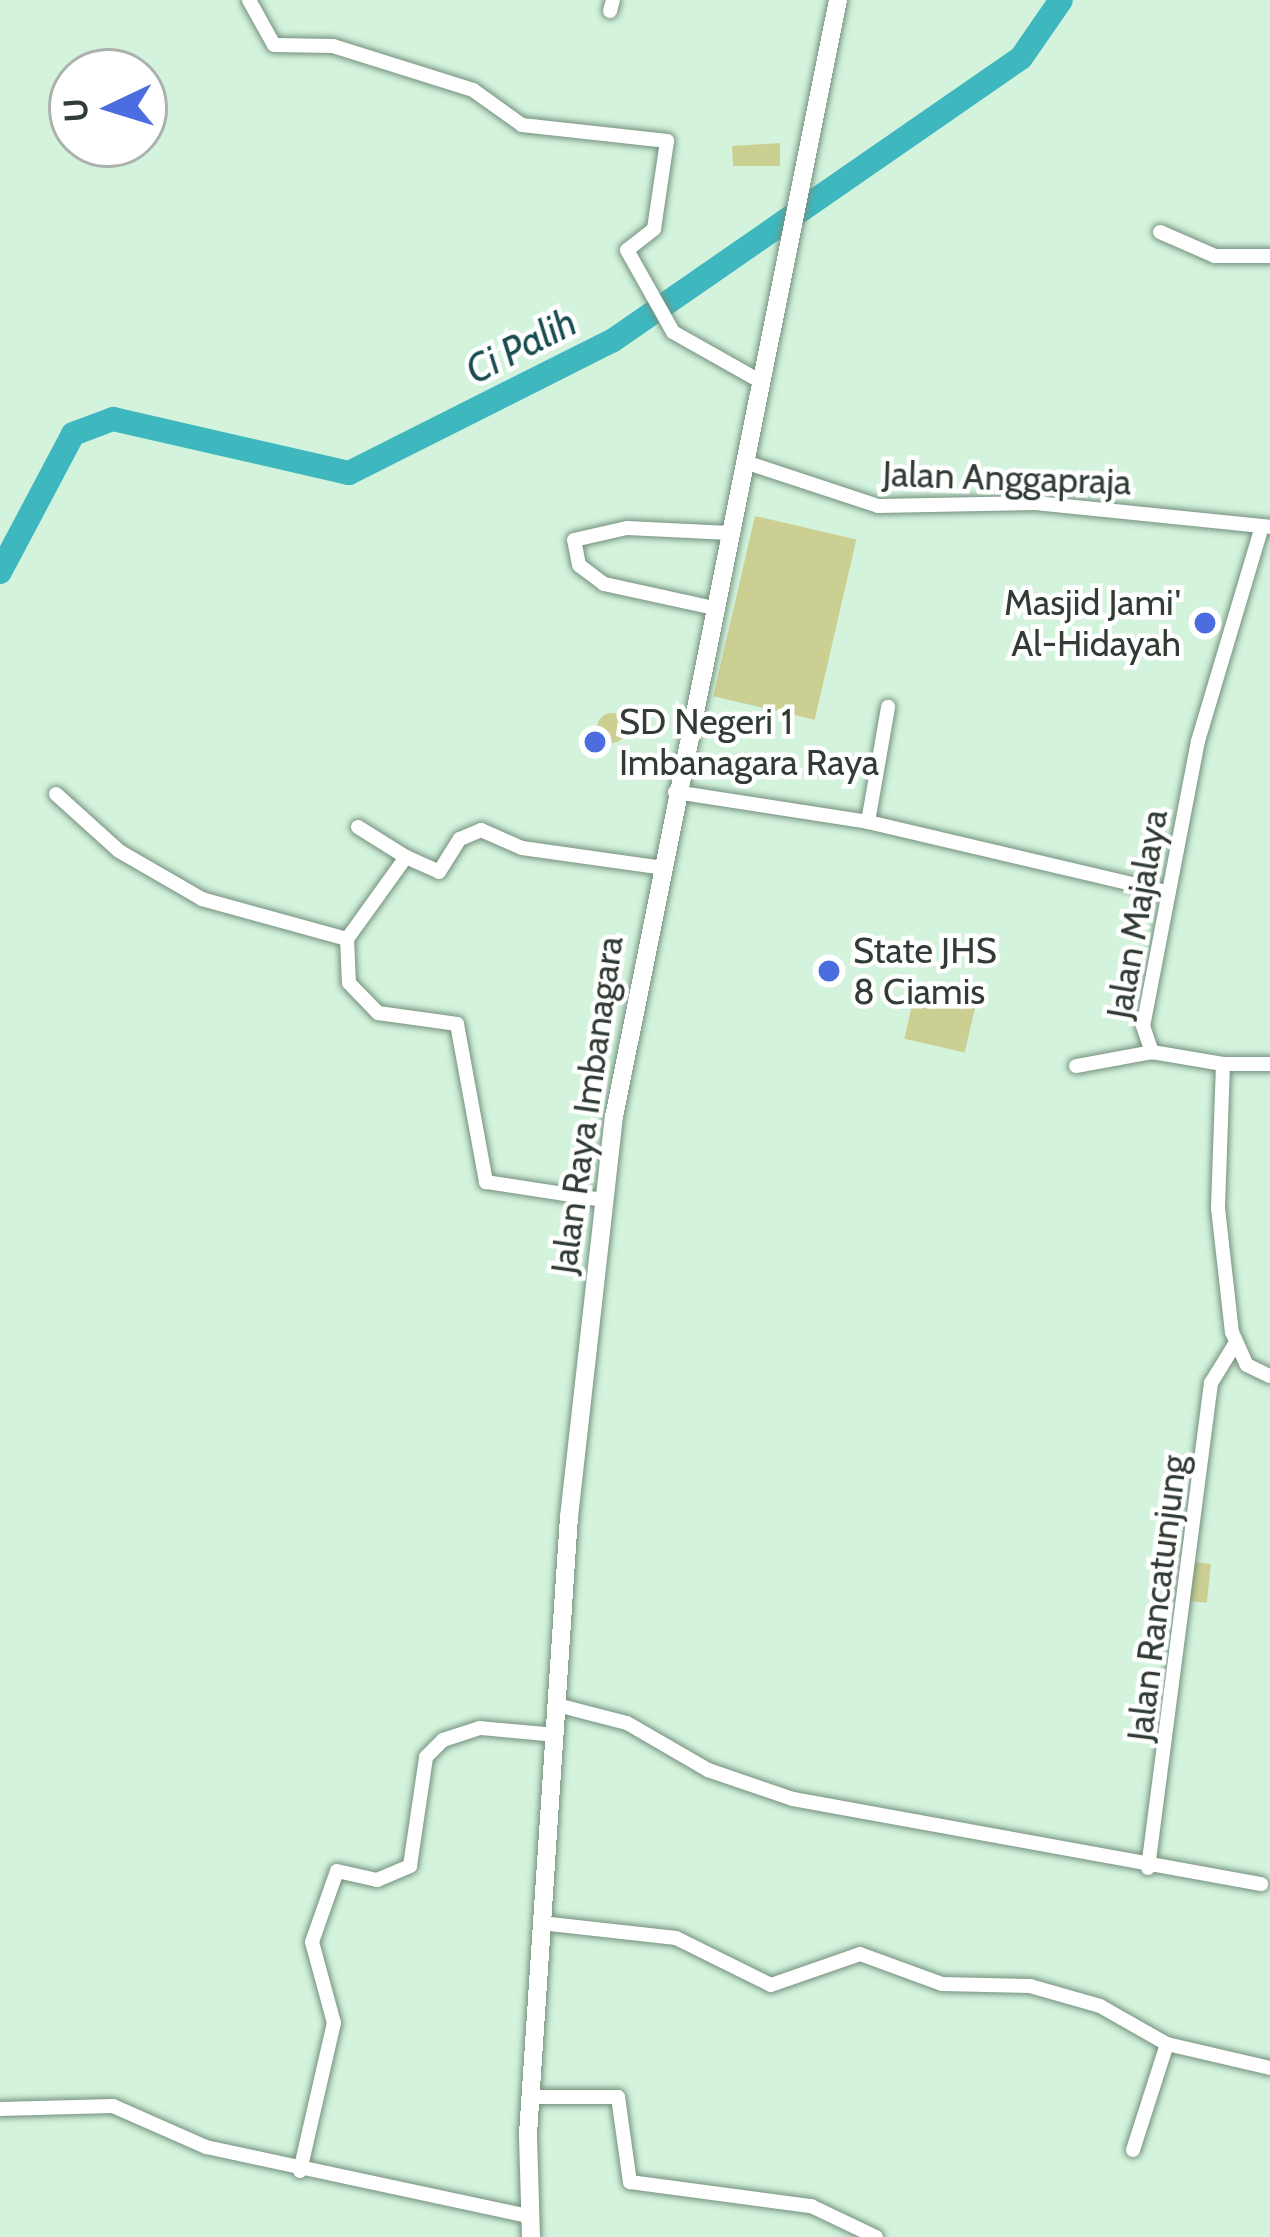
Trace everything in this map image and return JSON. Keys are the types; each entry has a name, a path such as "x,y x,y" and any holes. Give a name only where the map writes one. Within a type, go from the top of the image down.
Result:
{"highway":[{"name":"Jalan Raya Imbanagara","path":"531,2237 530,2097 556,1706 604,1200 658,867 837,0"}],"street":[{"path":"249,0 274,45 333,46 473,90 521,125 667,141 654,229 627,250 663,298 666,317 677,336 760,381"},
{"path":"1160,232 1215,256 1270,256"},
{"name":"Jalan Anggapraja","path":"745,462 878,506 1035,503 1265,530"},
{"path":"714,608 604,584 579,566 574,541 627,528 730,533"},
{"name":"Jalan Majalaya","path":"1265,530 1167,892 1143,1012 1152,1052 1223,1064 1270,1064"},
{"path":"868,822 888,707"},
{"path":"675,792 868,822 1167,892"},
{"path":"56,794 119,851 202,899 347,939"},
{"path":"358,827 439,872 460,838 481,830 522,848 658,867"},
{"path":"406,856 347,939 344,973 364,1004 457,1024 486,1182 604,1200"},
{"path":"1076,1066 1152,1052"},
{"path":"1223,1064 1218,1208 1234,1344 1270,1376"},
{"name":"Jalan Rancatunjung","path":"1148,1868 1211,1383 1234,1344"},
{"path":"556,1706 627,1723 743,1786 1148,1868 1261,1884"},
{"path":"300,2171 334,2023 312,1942 337,1870 377,1880 410,1867 426,1756 443,1740 480,1728 555,1735"},
{"path":"542,1923 676,1938 771,1985 871,1955 942,1984 1049,1990 1167,2044 1270,2068"},
{"path":"1133,2150 1167,2044"},
{"path":"530,2097 618,2097 630,2182 811,2206 876,2237"},
{"path":"0,2110 113,2106 206,2147 300,2171 529,2216"}],"green space":[{"path":"780,143 780,166 733,166 732,146"},
{"path":"755,516 856,539 815,720 713,696"},
{"path":"612,713 623,717 627,728 623,739 612,743 601,739 597,728 601,717"},
{"path":"916,988 976,1002 965,1053 904,1039"},
{"path":"1192,1562 1211,1564 1207,1603 1188,1601"}],"waterway":[{"name":"Ci Palih","path":"0,572 73,434 113,419 349,473 612,341 1021,58 1061,0"}],"place":[{"name":"Masjid Jami' Al-Hidayah","path":"1205,623"},
{"name":"SD Negeri 1 Imbanagara Raya","path":"595,742"},
{"name":"State JHS 8 Ciamis","path":"829,971"}]}
